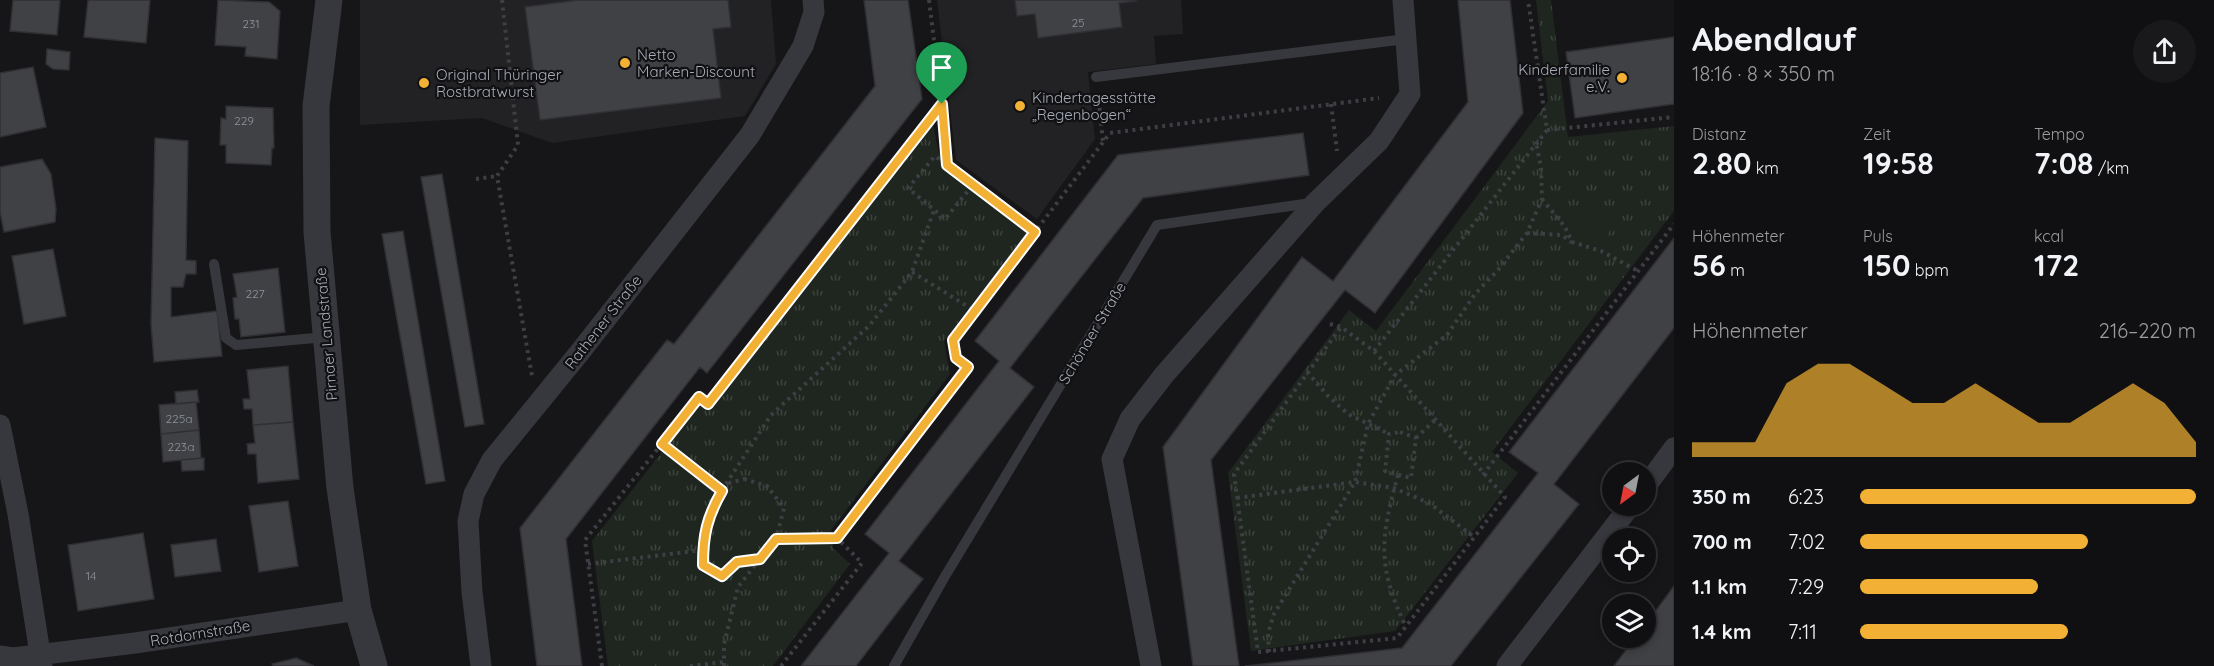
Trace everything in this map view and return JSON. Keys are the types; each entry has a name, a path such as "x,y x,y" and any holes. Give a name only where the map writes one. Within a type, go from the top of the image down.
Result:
{"street":[{"name":"Pirnaer Landstraße","path":"329,0 320,63 315,129 317,232 340,488 358,610 374,666"},
{"name":"Rathener Straße","path":"482,666 472,592 468,521 474,494 492,460 750,135 803,46 814,12 813,0"},
{"path":"1150,666 1112,459 1130,419 1164,375 1315,203 1379,141 1410,94 1403,0"},
{"path":"0,425 18,514 41,660"},
{"path":"1656,472 1674,448"},
{"path":"1507,666 1622,516"},
{"name":"Rotdornstraße","path":"0,656 41,660 135,643 358,610"}],"lane":[{"path":"1096,77 1406,39"},
{"name":"Schönaer Straße","path":"894,666 944,578 1157,225 1315,203"},
{"path":"214,264 226,338 236,345 326,338"}],"path":[{"path":"502,0 518,145 497,176 537,406"},
{"path":"929,0 947,165"},
{"path":"1528,0 1547,130"},
{"path":"1096,77 1103,143"},
{"path":"837,538 968,367 956,358 953,340 1110,133 1410,94"},
{"path":"602,666 585,540 699,397 708,404 942,104"},
{"path":"1331,104 1341,178"},
{"path":"1374,351 1547,130 1674,117"},
{"path":"1269,652 1268,633 1274,614 1355,482 1368,424 1395,375 1447,334 1475,294 1498,270 1527,233 1542,199 1541,168 1536,142"},
{"path":"972,186 945,219 908,188 935,156 1035,232"},
{"path":"476,178 497,176"},
{"path":"1542,199 1565,227 1572,242"},
{"path":"760,559 737,562 722,576 703,565 703,540 713,506 771,415 868,326 912,272 934,210"},
{"path":"1484,475 1674,224"},
{"path":"1527,233 1562,235 1572,242 1601,251 1638,271"},
{"path":"912,272 975,311"},
{"path":"1330,324 1341,327 1374,351 1506,497 1397,638 1258,652 1234,474 1341,327"},
{"path":"1307,372 1348,414 1389,435 1400,432 1416,438"},
{"path":"1389,435 1384,471 1411,478 1416,438 1435,420"},
{"path":"662,444 722,491"},
{"path":"1398,475 1384,528 1384,568 1392,597 1406,627"},
{"path":"690,666 724,664 724,644 738,587 776,539 784,508 767,486 744,478 726,484"},
{"path":"1237,498 1355,482 1394,488 1429,503 1474,537"},
{"path":"776,539 837,538 862,563 781,666"},
{"path":"588,564 703,550"}],"shaded area":[{"path":"360,0 771,0 776,64 745,116 552,143 482,118 360,125"},
{"name":"Kindertagesstätte „Regenbogen“","path":"937,0 1181,0 1183,34 1154,36 1156,64 1088,72 1095,139 1037,219 956,160"}],"green space":[{"path":"1536,0 1551,0 1568,137 1674,126 1674,211 1492,452 1518,473 1395,631 1251,651 1228,473 1349,310 1376,331 1548,101"},
{"path":"932,117 938,151 1027,233 944,341 950,374 831,530 833,548 850,564 773,666 608,666 592,541 699,405 714,407"},
{"path":"1590,210 1606,218 1610,230 1601,251 1591,257 1579,257 1567,249 1562,235 1565,227"}],"building":[{"path":"13,0 60,0 57,35 10,31"},
{"path":"88,0 150,0 146,43 84,37"},
{"path":"218,0 269,2 280,11 277,59 245,56 246,47 215,45"},
{"name":"Netto Marken-Discount","path":"578,0 728,0 731,27 713,29 721,98 540,120 525,7"},
{"path":"864,0 908,0 922,99 707,373 700,367 566,539 582,666 537,666 520,528 667,340 674,344 875,86"},
{"path":"1015,0 1136,1 1119,3 1122,27 1038,38 1035,14 1017,16"},
{"path":"1458,0 1510,0 1523,113 1375,313 1345,290 1211,460 1239,666 1193,666 1163,447 1302,257 1333,281 1468,102"},
{"name":"Kinderfamilie e.V.","path":"1674,37 1674,104 1575,118 1566,52"},
{"path":"47,49 70,52 69,70 53,69 46,64"},
{"path":"33,67 46,127 0,137 0,73"},
{"path":"226,106 273,108 274,148 272,148 271,165 226,163 226,145 220,145 221,118 226,119"},
{"path":"1303,133 1309,175 1143,198 1010,368 1034,387 899,561 923,579 856,666 801,666 889,553 865,534 999,361 975,341 1118,155"},
{"path":"155,138 188,141 186,260 196,261 196,274 186,274 183,287 171,287 171,317 217,311 222,356 154,362 151,324"},
{"path":"42,159 51,174 56,209 55,222 4,232 0,212 0,167"},
{"path":"442,174 484,424 465,427 421,177"},
{"path":"403,231 445,481 426,484 382,234"},
{"path":"1674,238 1674,328 1554,484 1579,504 1451,666 1245,666 1402,648 1538,473 1509,452"},
{"path":"53,249 66,316 24,324 12,256"},
{"path":"278,268 285,332 241,337 239,319 235,319 233,298 237,297 233,274"},
{"path":"288,366 293,422 253,425 252,409 244,409 243,399 250,399 247,370"},
{"path":"197,390 199,402 176,404 175,392"},
{"path":"196,402 199,430 161,434 159,405"},
{"path":"293,422 299,479 258,483 256,454 248,454 247,444 255,443 253,425"},
{"path":"199,430 201,458 163,462 161,434"},
{"path":"204,458 204,470 182,471 181,460"},
{"path":"288,501 298,566 259,572 249,506"},
{"path":"143,533 154,599 78,611 68,545"},
{"path":"216,539 221,571 175,577 171,545"},
{"path":"1674,586 1674,666 1614,666 1628,648 1656,648 1656,610"},
{"path":"296,658 314,666 273,666 272,664"}],"place":[{"name":"Netto Marken-Discount","path":"625,63"},
{"name":"Kinderfamilie e.V.","path":"1622,78"},
{"name":"Original Thüringer Rostbratwurst","path":"424,83"},
{"name":"Kindertagesstätte „Regenbogen“","path":"1020,106"}],"route":[{"path":"942,104 947,165 1035,232 953,340 956,358 968,367 837,538 776,539 760,559 737,562 722,576 703,565 703,540 713,506 722,491 662,444 699,397 708,404 942,104"}]}
